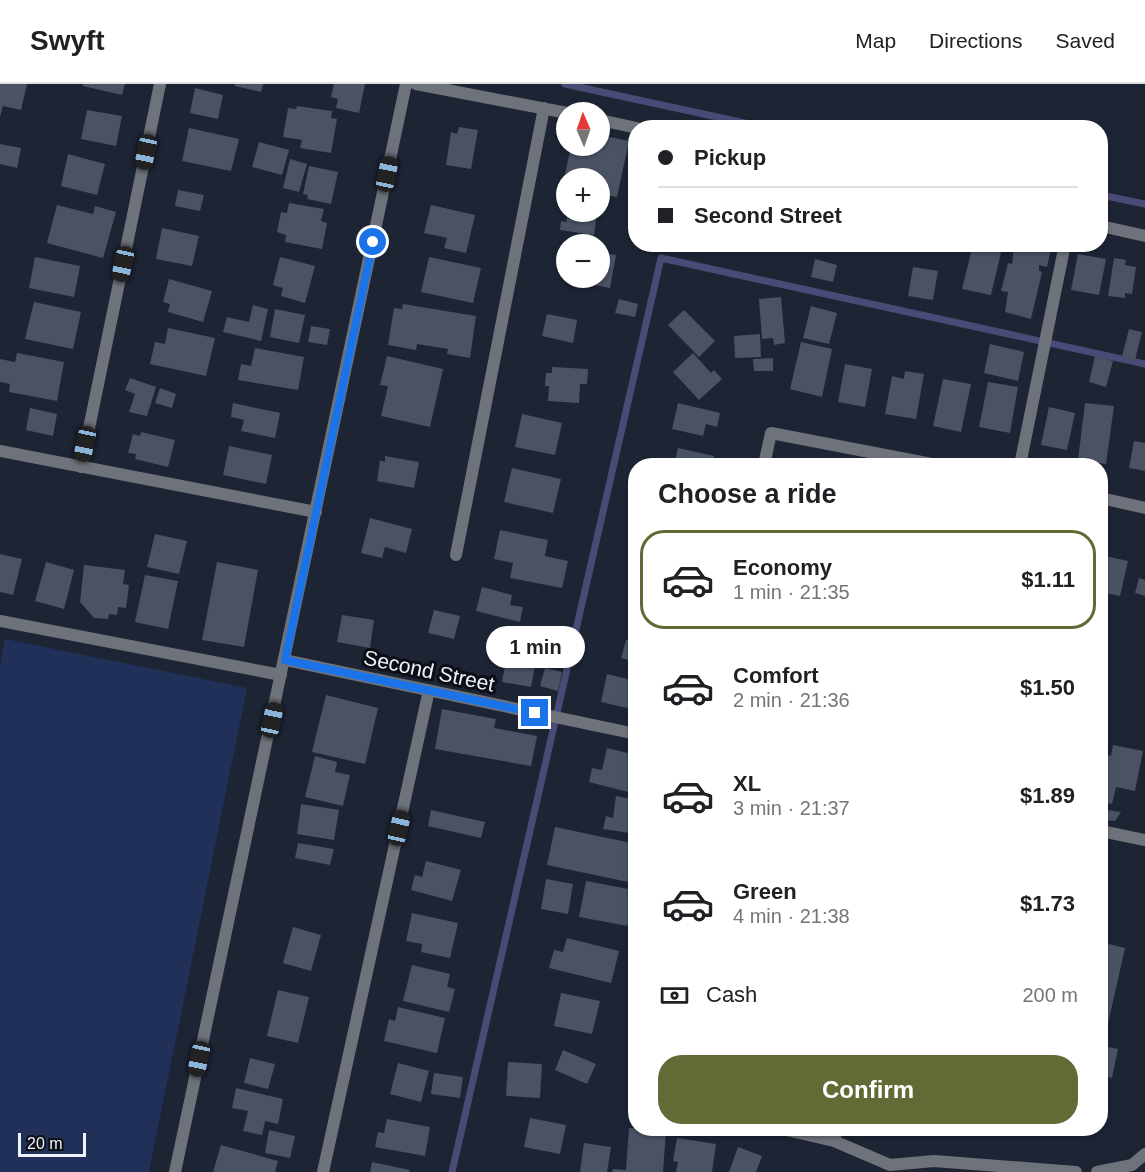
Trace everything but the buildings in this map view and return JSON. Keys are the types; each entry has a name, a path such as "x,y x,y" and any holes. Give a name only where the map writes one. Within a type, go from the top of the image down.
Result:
{"street":[{"path":"81,467 160,84"},
{"path":"175,1172 406,84"},
{"path":"416,84 556,111"},
{"path":"456,555 544,108"},
{"path":"610,122 628,126"},
{"path":"1108,228 1145,236"},
{"path":"1021,458 1063,252"},
{"path":"766,458 771,433 901,458"},
{"path":"0,451 316,512"},
{"path":"1108,500 1145,508"},
{"path":"0,621 281,675"},
{"name":"Second Street","path":"285,660 628,732"},
{"path":"323,1172 429,690"},
{"path":"1108,832 1145,840"},
{"path":"812,1136 834,1141 889,1169 934,1161 1076,1172"},
{"path":"834,1141 835,1136"},
{"path":"1097,1172 1132,1166 1145,1154"}],"shaded area":[{"path":"5,639 247,688 149,1172 0,1172 0,666"}],"waterway":[{"path":"565,84 731,120"},
{"path":"1108,196 1145,204"},
{"path":"452,1172 661,258 1145,364"}],"route":[{"path":"373,242 285,660 535,713"}]}
